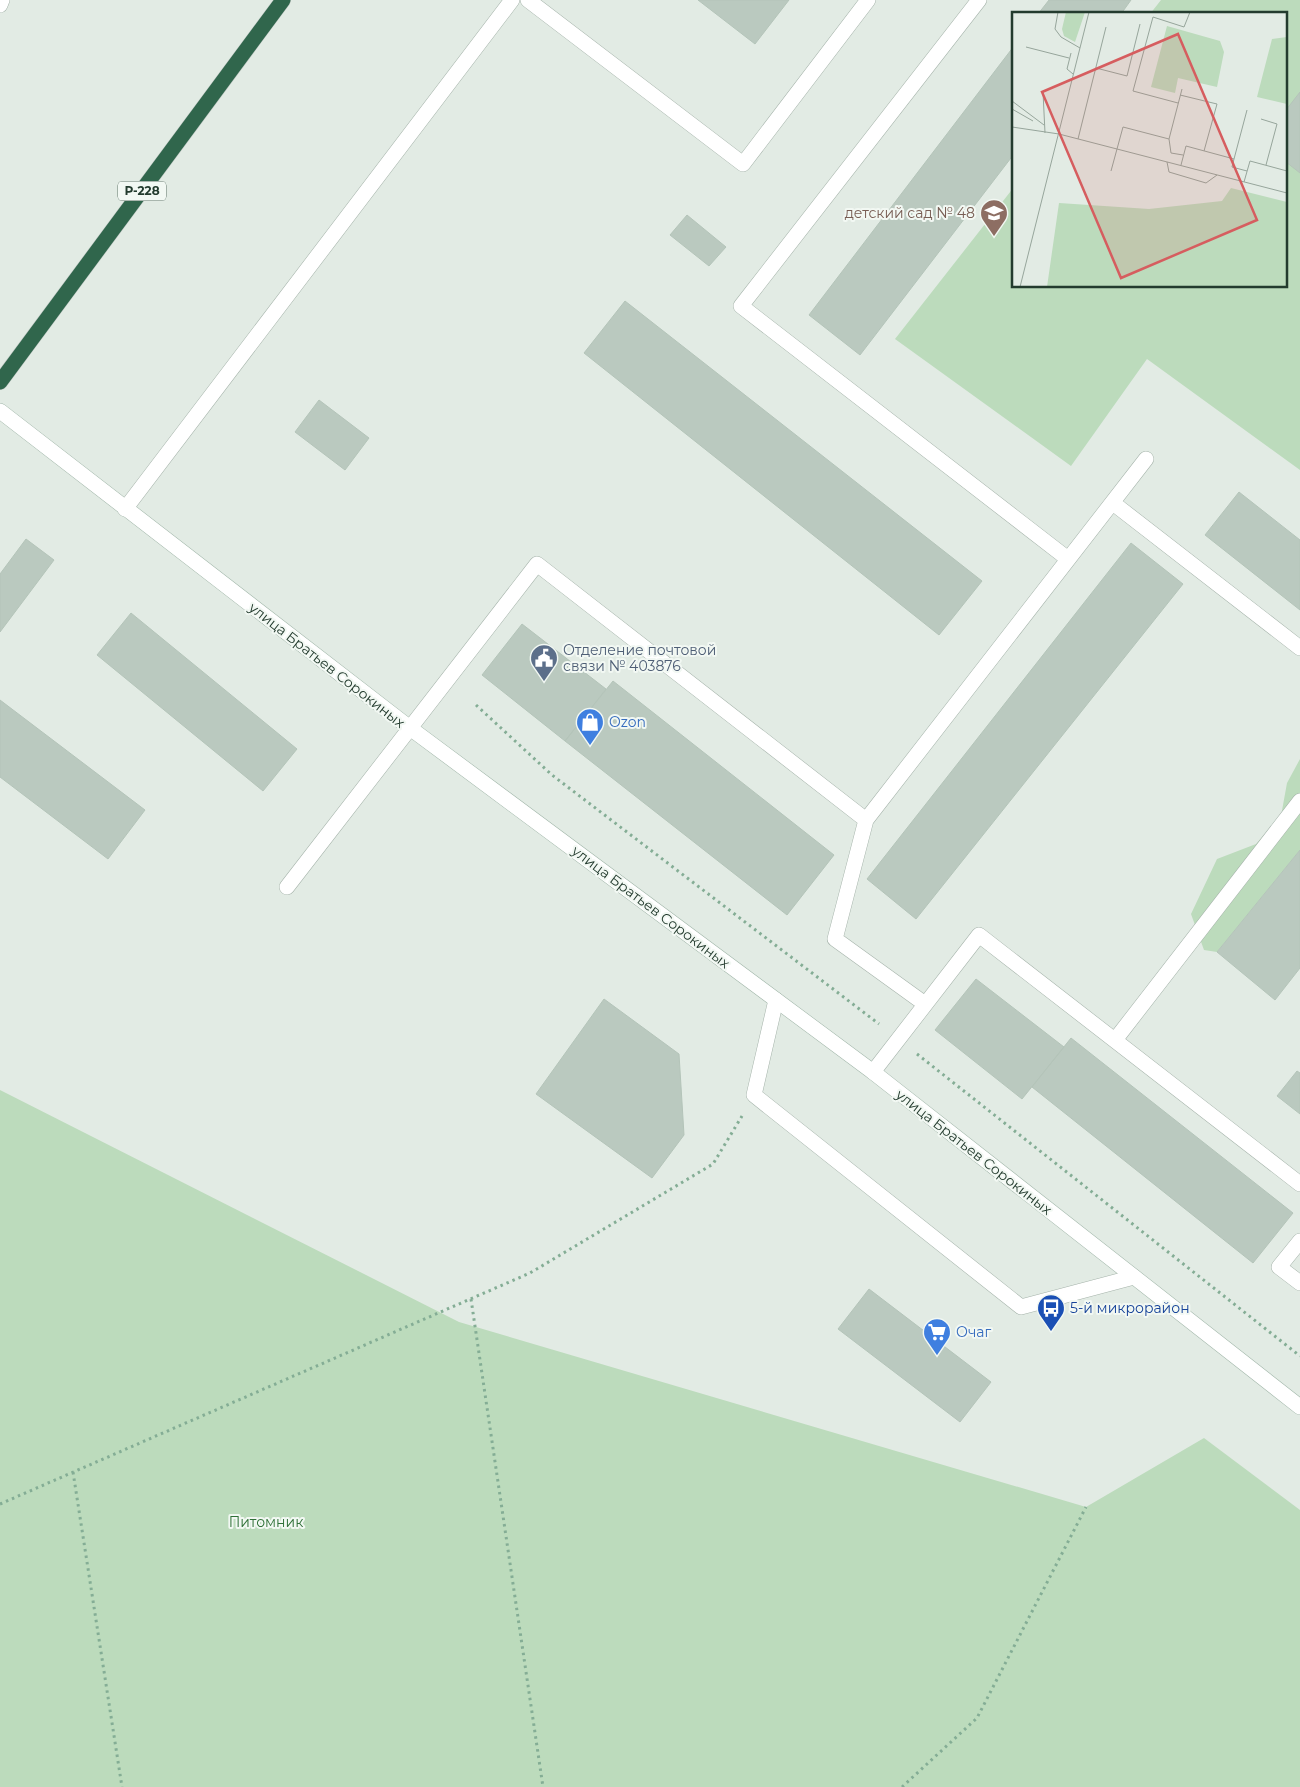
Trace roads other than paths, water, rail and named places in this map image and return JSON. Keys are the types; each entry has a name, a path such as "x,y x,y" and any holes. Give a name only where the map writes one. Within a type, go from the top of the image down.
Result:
{"highway":[{"name":"Р-228","path":"0,382 284,0"}],"street":[{"path":"0,5 2,0"},
{"path":"125,509 512,0"},
{"path":"528,0 743,164 868,0"},
{"path":"979,0 741,306 1068,559"},
{"name":"улица Братьев Сорокиных","path":"0,411 410,728 872,1072 1300,1407"},
{"path":"925,1004 836,939 866,820 1146,459"},
{"path":"1113,502 1300,648"},
{"path":"287,887 537,564 866,820"},
{"path":"1114,1040 1300,801"},
{"path":"872,1072 979,935 1300,1184"},
{"path":"776,1000 754,1095 1020,1307 1134,1277"},
{"path":"1300,1241 1279,1268 1300,1283"}],"place":[{"name":"детский сад № 48","path":"994,237"},
{"name":"Отделение почтовой связи № 403876","path":"544,682"},
{"name":"Ozon","path":"590,746"},
{"name":"5-й микрорайон","path":"1051,1332"},
{"name":"Очаг","path":"937,1356"}],"park label":[{"name":"Питомник","path":"266,1522"}]}
